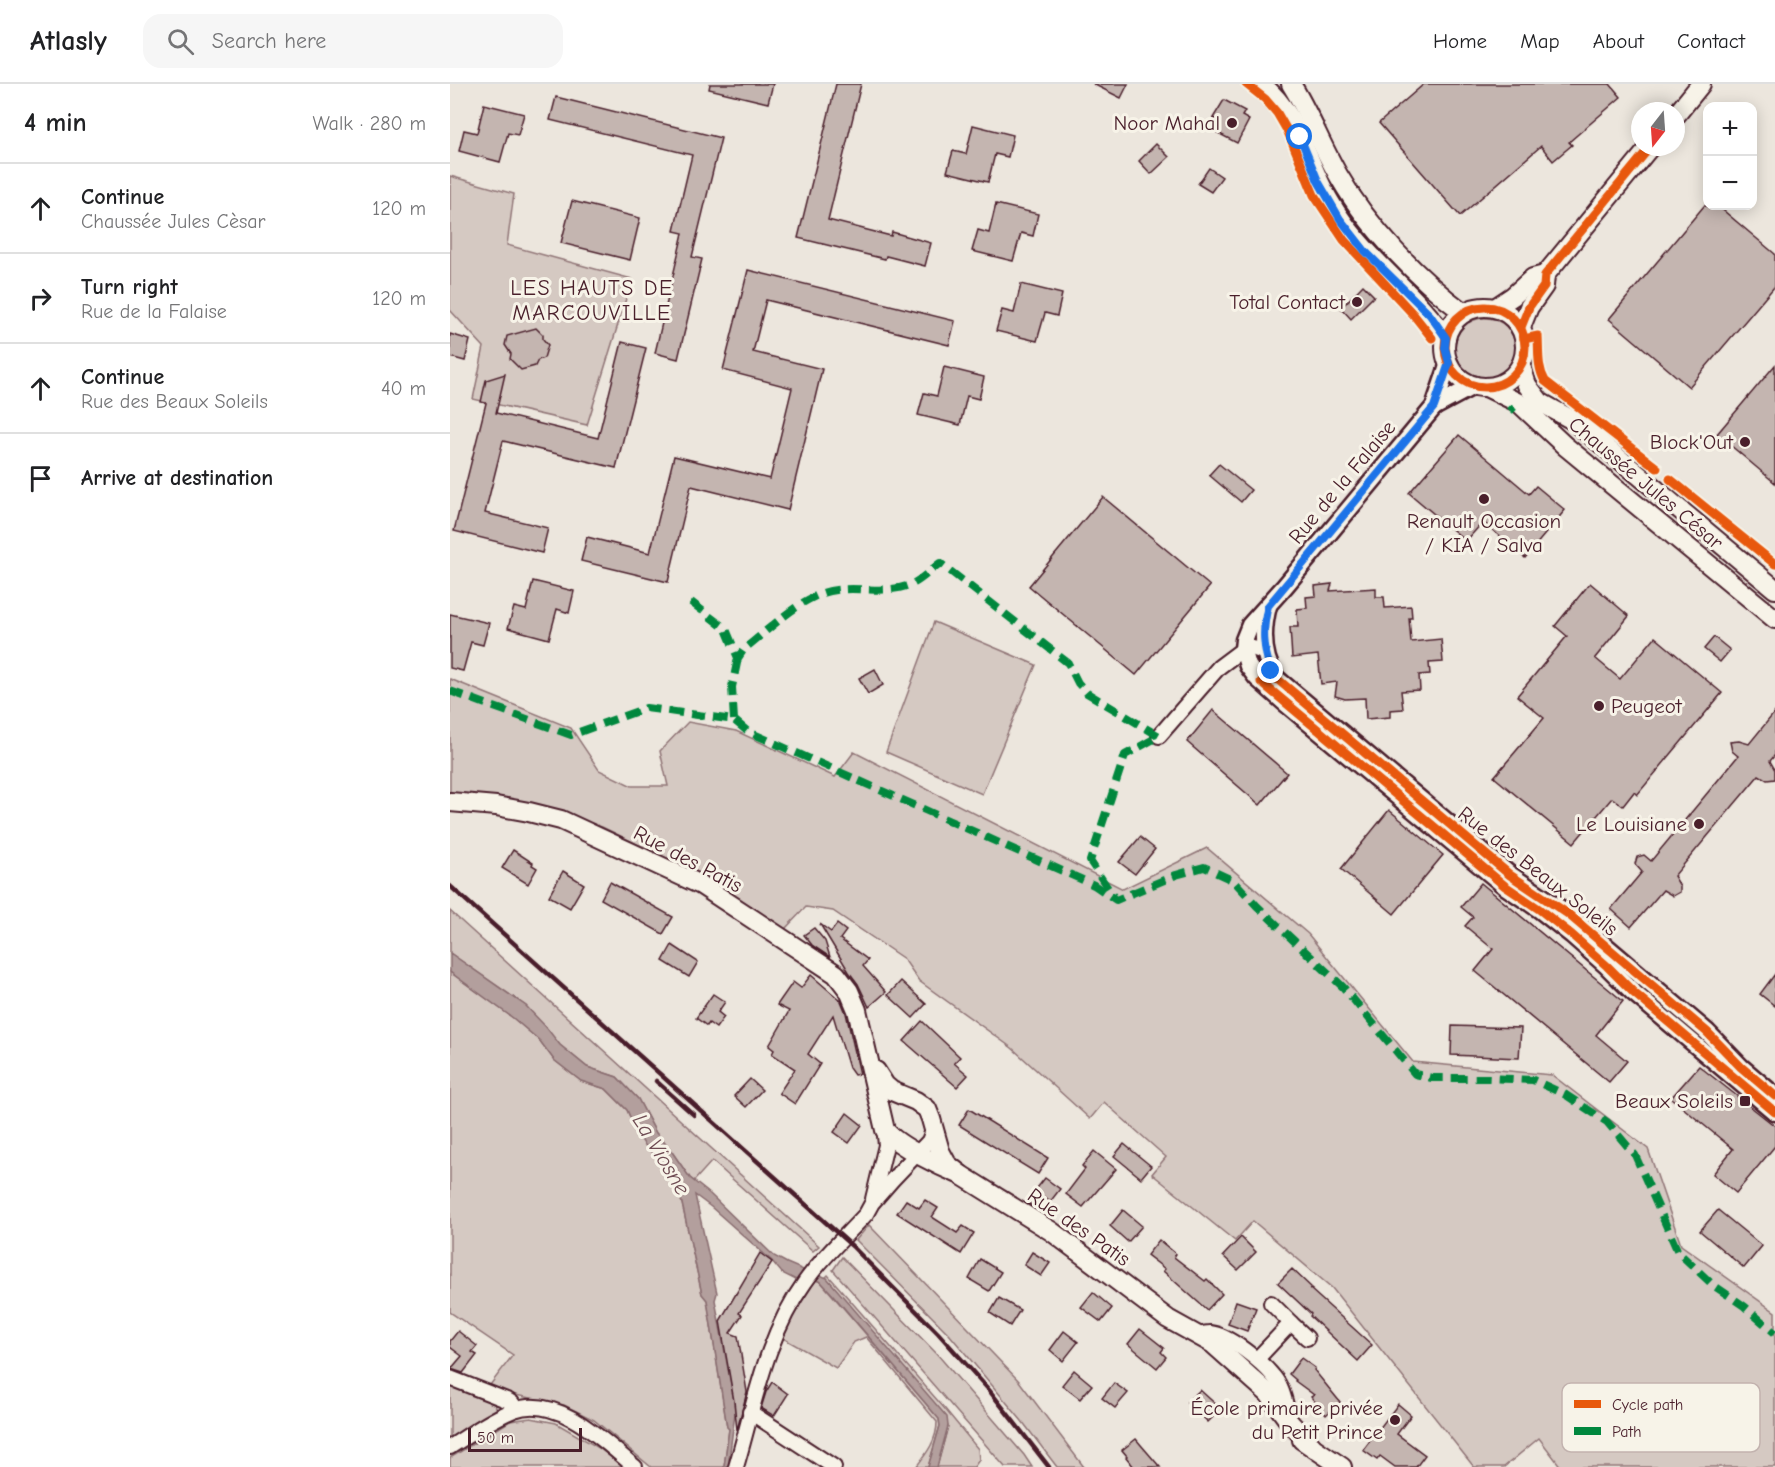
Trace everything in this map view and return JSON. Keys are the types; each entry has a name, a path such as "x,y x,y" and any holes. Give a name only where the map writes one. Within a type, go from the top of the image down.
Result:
{"main road":[{"path":"1291,84 1336,172 1362,211 1389,244 1438,293 1464,313"},
{"path":"1685,104 1701,84"},
{"path":"1265,85 1281,101 1294,123 1318,181 1340,219 1365,251 1430,315 1446,338"},
{"path":"1521,327 1529,307 1544,286 1545,275 1643,156"},
{"path":"1496,308 1533,278 1545,275"},
{"path":"1478,308 1496,308 1511,316 1521,327 1525,354 1515,374 1503,383 1481,386 1459,377 1449,363 1445,348 1446,338 1454,322 1464,313 1478,308"},
{"name":"Chaussée Jules César","path":"1521,366 1527,385 1540,402 1574,421 1775,589"},
{"name":"Chaussée Jules César","path":"1481,386 1519,403 1565,446 1775,619"},
{"name":"Rue des Patis","path":"450,802 496,806 561,820 701,885 836,974 854,1000 883,1123 888,1133 918,1153 961,1175 1050,1231 1168,1319 1199,1335 1221,1350 1260,1385 1312,1446"},
{"name":"Rue des Patis","path":"870,1061 885,1085 892,1091 927,1109 943,1158 961,1175"},
{"name":"Rue des Patis","path":"1168,1319 1183,1335 1211,1355 1249,1389 1282,1425 1342,1467"}],"street":[{"name":"Rue de la Falaise","path":"1268,606 1434,407 1449,363"},
{"name":"Rue de la Falaise","path":"1434,407 1481,386"},
{"path":"1243,649 1250,625 1268,606"},
{"name":"Rue des Beaux Soleils","path":"1268,606 1264,630 1265,653 1271,671 1281,682 1510,874 1568,914 1707,1032 1752,1077 1775,1096"},
{"path":"1159,736 1220,667 1243,649 1253,648 1265,653"},
{"name":"Rue des Beaux Soleils","path":"1243,649 1248,666 1266,686 1505,886 1572,935 1634,993 1775,1112"},
{"path":"872,1203 886,1145 883,1123 884,1108 895,1097 909,1098"},
{"path":"736,1467 769,1350 782,1320 812,1272 866,1214 872,1203 931,1137 931,1119"},
{"path":"1271,1303 1307,1338"},
{"path":"1257,1359 1291,1323"},
{"path":"1199,1335 1210,1333 1233,1342 1257,1359 1275,1378 1283,1394 1291,1424"},
{"path":"450,1378 512,1402 516,1410"},
{"path":"450,1447 494,1420 516,1410 527,1407 542,1408 562,1413 584,1424 634,1467"},
{"path":"750,1412 834,1467"}],"shaded area":[{"path":"450,176 514,194 507,245 632,279 587,425 473,399 484,347 450,310"},
{"path":"1485,318 1506,327 1515,348 1506,369 1485,378 1464,369 1455,348 1464,327"},
{"path":"934,622 1036,665 982,794 886,752"},
{"path":"450,679 571,728 599,770 632,786 668,786 660,751 688,722 736,731 835,777 854,752 1123,889 1207,848 1308,934 1413,1062 1552,1075 1648,1149 1681,1245 1775,1312 1775,1467 1561,1467 1539,1438 1504,1467 1474,1467 1332,1288 1253,1221 1235,1241 1152,1174 1166,1157 1104,1102 1090,1119 1012,1048 919,981 904,959 833,911 806,907 784,930 707,878 602,827 497,797 450,796"},
{"path":"450,911 819,1246 813,1251 712,1161 694,1181 690,1178 656,1133 638,1099 617,1077 587,1067 560,1045 526,1006 450,953"},
{"path":"450,972 513,1018 540,1041 554,1060 581,1081 606,1089 627,1110 638,1135 662,1163 681,1199 702,1294 707,1300 729,1429 724,1467 651,1467 594,1420 564,1405 487,1389 513,1355 450,1312"},
{"path":"869,1225 1019,1381 1084,1467 1057,1467 1022,1421 949,1334 856,1240"},
{"path":"842,1257 937,1354 1032,1467 1005,1467 833,1270"},
{"path":"828,1275 978,1449 979,1460 974,1467 937,1467 948,1426 826,1277"},
{"path":"816,1280 821,1282 939,1419 940,1426 928,1467 916,1467 933,1440 937,1422 866,1337 854,1342 836,1368 781,1337 796,1306"},
{"path":"450,1383 485,1396 495,1404 497,1410 495,1415 450,1442"},
{"path":"531,1418 556,1423 599,1448 623,1467 450,1467 450,1458 510,1421"}],"water":[{"name":"La Viosne","path":"450,953 526,1006 560,1045 587,1067 617,1077 638,1099 656,1133 690,1178 710,1194 774,1256 806,1271 800,1282 782,1273 772,1261 695,1195 717,1293 715,1300 734,1401 735,1413 728,1467 724,1467 729,1429 707,1300 702,1294 681,1199 662,1163 638,1135 627,1110 606,1089 581,1081 554,1060 540,1041 513,1018 450,972"},
{"path":"820,1275 827,1278 947,1417 948,1426 937,1467 928,1467 940,1426 939,1419 833,1295 821,1282 816,1280"}],"building":[{"path":"710,84 773,84 768,103 709,89"},
{"path":"836,84 861,84 828,220 891,236 892,232 931,243 925,266 798,238"},
{"path":"1093,84 1128,84 1121,98"},
{"path":"1424,84 1610,84 1621,97 1569,142 1572,145 1553,161 1541,146 1460,216 1379,123"},
{"path":"556,97 721,138 692,257 702,259 678,359 655,353 683,233 674,231 692,155 550,120"},
{"name":"Noor Mahal","path":"1224,100 1245,111 1242,116 1249,120 1237,143 1212,130 1218,121 1213,118"},
{"path":"484,104 524,114 518,135 508,133 500,162 459,151 464,130 477,133"},
{"path":"973,125 1013,135 1008,157 995,154 988,182 947,172 953,151 966,154"},
{"path":"1156,144 1169,157 1151,174 1139,161"},
{"path":"1209,168 1222,177 1211,192 1198,184"},
{"path":"572,201 640,218 630,260 561,243"},
{"path":"996,204 1038,214 1033,236 1021,233 1013,261 972,251 978,230 989,233"},
{"path":"1703,207 1703,210 1723,210 1775,254 1775,286 1689,387 1609,319"},
{"path":"748,270 955,321 949,345 766,300 753,352 822,369 788,510 691,486 668,582 581,561 587,537 650,553 674,456 770,479 792,388 723,370"},
{"path":"1021,284 1062,294 1057,316 1045,313 1037,341 996,331 1002,310 1014,313"},
{"name":"Total Contact","path":"1363,285 1374,296 1351,319 1341,308"},
{"path":"536,328 548,345 544,358 538,360 535,366 521,370 510,359 511,354 505,345 507,336"},
{"path":"450,334 470,340 465,361 450,357"},
{"path":"622,342 646,348 616,468 503,441 485,513 548,528 542,553 454,531 486,403 481,402 486,380 505,374 496,413 598,438"},
{"path":"1775,365 1775,483 1717,434"},
{"path":"944,367 984,377 979,399 967,396 960,425 918,415 924,393 937,396"},
{"name":"Renault Occasion / KIA / Salva","path":"1459,435 1529,494 1536,486 1565,510 1525,558 1483,522 1466,541 1409,493"},
{"path":"1219,464 1251,490 1241,502 1209,475"},
{"path":"1103,497 1210,586 1136,675 1029,586"},
{"path":"533,581 574,591 569,613 557,609 549,639 508,628 514,607 526,610"},
{"name":"Peugeot","path":"1590,583 1629,616 1595,658 1620,679 1655,637 1722,693 1637,795 1634,792 1623,806 1612,798 1574,843 1494,777 1544,718 1517,696 1567,636 1555,626"},
{"path":"1332,584 1330,591 1376,588 1376,597 1384,597 1385,608 1411,606 1412,618 1409,618 1411,642 1441,639 1443,662 1429,663 1430,674 1419,675 1420,690 1401,691 1403,709 1390,710 1390,717 1366,719 1365,698 1345,699 1335,696 1337,682 1321,684 1318,655 1292,658 1290,627 1298,627 1297,609 1307,608 1306,597 1316,596 1315,586"},
{"path":"450,614 489,623 483,645 471,642 463,671 450,668"},
{"path":"1714,637 1730,650 1720,662 1704,649"},
{"path":"875,669 883,685 868,694 859,678"},
{"path":"1213,710 1287,773 1260,805 1187,742"},
{"name":"Le Louisiane","path":"1775,712 1775,755 1770,761 1775,770 1775,779 1767,780 1759,775 1674,876 1680,886 1680,892 1673,896 1663,890 1631,927 1611,909 1642,872 1635,864 1637,857 1644,855 1651,861 1738,756 1732,751 1730,742 1739,741 1749,744"},
{"path":"1389,810 1443,855 1394,914 1341,869"},
{"path":"1140,837 1155,849 1135,874 1119,862"},
{"path":"513,850 537,868 528,884 502,868"},
{"path":"563,871 584,884 570,908 549,896"},
{"path":"610,882 673,917 663,934 601,899"},
{"path":"1481,883 1623,1001 1596,1035 1627,1061 1609,1082 1475,971 1493,949 1465,926 1473,917 1461,907"},
{"path":"820,924 831,932 837,924 846,931 840,939 868,960 863,966 886,992 869,1007 858,984"},
{"path":"814,928 825,941 830,957 812,945 804,935"},
{"path":"672,945 698,962 689,977 663,961"},
{"path":"1775,974 1775,1006 1760,994"},
{"path":"811,975 841,1001 846,1013 860,1074 854,1075 849,1068 833,1015 808,1054 820,1064 795,1104 779,1093 795,1069 772,1054 774,1050 769,1046 789,1011 777,1005 793,982 801,988"},
{"path":"901,981 926,1004 913,1018 888,995"},
{"path":"713,994 725,1002 718,1012 724,1017 716,1028 709,1023 707,1026 696,1018"},
{"path":"922,1021 960,1057 954,1063 968,1075 957,1087 904,1041"},
{"path":"1452,1026 1521,1028 1519,1058 1451,1055"},
{"path":"1699,1066 1775,1126 1775,1146 1736,1193 1713,1174 1733,1149 1671,1098"},
{"path":"750,1079 762,1090 746,1107 734,1096"},
{"path":"969,1109 1048,1158 1038,1174 959,1125"},
{"path":"847,1113 862,1125 849,1143 834,1132"},
{"path":"1124,1144 1151,1166 1141,1178 1114,1156"},
{"path":"1094,1151 1116,1169 1083,1207 1066,1194 1085,1169 1082,1166"},
{"path":"1045,1178 1060,1189 1050,1202 1045,1198 1036,1208 1026,1202"},
{"path":"906,1200 919,1208 925,1200 938,1208 932,1217 957,1233 963,1226 974,1233 961,1254 897,1213"},
{"path":"1123,1210 1142,1226 1128,1242 1110,1226"},
{"path":"1718,1210 1762,1246 1744,1268 1700,1231"},
{"path":"1241,1237 1256,1252 1238,1270 1223,1256"},
{"path":"1159,1240 1176,1254 1174,1257 1205,1281 1207,1279 1222,1294 1207,1310 1163,1271 1165,1269 1147,1255"},
{"path":"1032,1252 1050,1263 1041,1276 1024,1265"},
{"path":"760,1253 772,1262 739,1313 742,1315 730,1333 738,1336 747,1392 737,1430 720,1321"},
{"path":"980,1259 1001,1272 989,1291 969,1279"},
{"path":"1292,1269 1312,1288 1310,1289 1372,1345 1358,1361 1278,1283"},
{"path":"1093,1292 1112,1308 1101,1322 1081,1307"},
{"path":"999,1298 1020,1310 1010,1326 990,1313"},
{"path":"1236,1301 1256,1308 1247,1331 1228,1324"},
{"path":"1140,1329 1164,1348 1161,1352 1166,1357 1157,1368 1128,1344"},
{"path":"458,1331 477,1346 472,1352 477,1355 463,1373 451,1369 462,1356 450,1347 450,1341"},
{"path":"1064,1331 1078,1342 1063,1361 1050,1350"},
{"path":"1301,1358 1315,1368 1314,1370 1340,1402 1326,1415 1311,1397 1314,1395 1289,1374"},
{"path":"1074,1370 1092,1385 1080,1399 1062,1385"},
{"path":"772,1382 788,1394 774,1416 761,1408"},
{"path":"1114,1383 1128,1393 1115,1408 1102,1398"},
{"path":"1200,1390 1221,1409 1208,1422 1187,1402"},
{"path":"1398,1404 1411,1415 1397,1434 1425,1455 1416,1467 1395,1467 1380,1456 1377,1460 1363,1450"},
{"path":"1136,1439 1160,1467 1134,1467 1122,1450"}],"railway":[{"path":"450,886 852,1246 938,1333 989,1390 1049,1467"},
{"path":"656,1081 694,1115"}],"marked path":[{"path":"1510,411 1514,407"},
{"path":"691,602 726,629 738,658 744,649 772,626 813,597 834,590 881,590 903,587 914,583 940,563 1068,663 1078,683 1087,693 1159,736 1125,755 1090,861 1113,896"},
{"path":"734,720 732,687 738,658"},
{"path":"450,691 571,735 646,708 734,720 747,731 1094,885 1116,900 1176,875 1204,867 1234,881 1257,906 1343,987 1415,1074 1432,1078 1533,1080 1566,1095 1607,1122 1635,1155 1678,1252 1713,1285 1744,1306 1775,1333"}],"cycle path":[{"path":"1246,84 1265,99 1277,113 1288,132 1314,195 1344,240 1413,314 1432,338"},
{"path":"1521,327 1529,307 1544,286 1545,275 1643,156"},
{"path":"1485,307 1500,310 1513,319 1522,332 1525,347 1522,362 1513,375 1500,384 1485,387 1470,384 1457,375 1448,362 1445,347 1448,332 1457,319 1470,310 1485,307"},
{"path":"1524,339 1538,336 1540,365 1545,381 1657,468"},
{"path":"1670,479 1775,564"},
{"path":"1276,678 1510,875 1568,914 1707,1032 1741,1067 1775,1096"},
{"path":"1261,682 1505,886 1572,935 1634,993 1775,1112"}],"place":[{"name":"Noor Mahal","path":"1232,123"},
{"name":"Total Contact","path":"1357,302"},
{"name":"Block'Out","path":"1745,442"},
{"name":"Renault Occasion / KIA / Salva","path":"1484,499"},
{"name":"Peugeot","path":"1599,706"},
{"name":"Le Louisiane","path":"1699,824"},
{"name":"Beaux Soleils","path":"1745,1101"},
{"name":"École primaire privée du Petit Prince","path":"1395,1420"}],"district":[{"name":"LES HAUTS DE MARCOUVILLE","path":"592,300"}],"route":[{"path":"1271,671 1264,642 1268,606 1434,407 1449,363 1445,348 1446,338 1430,315 1365,251 1340,219 1318,181 1300,137"}]}
